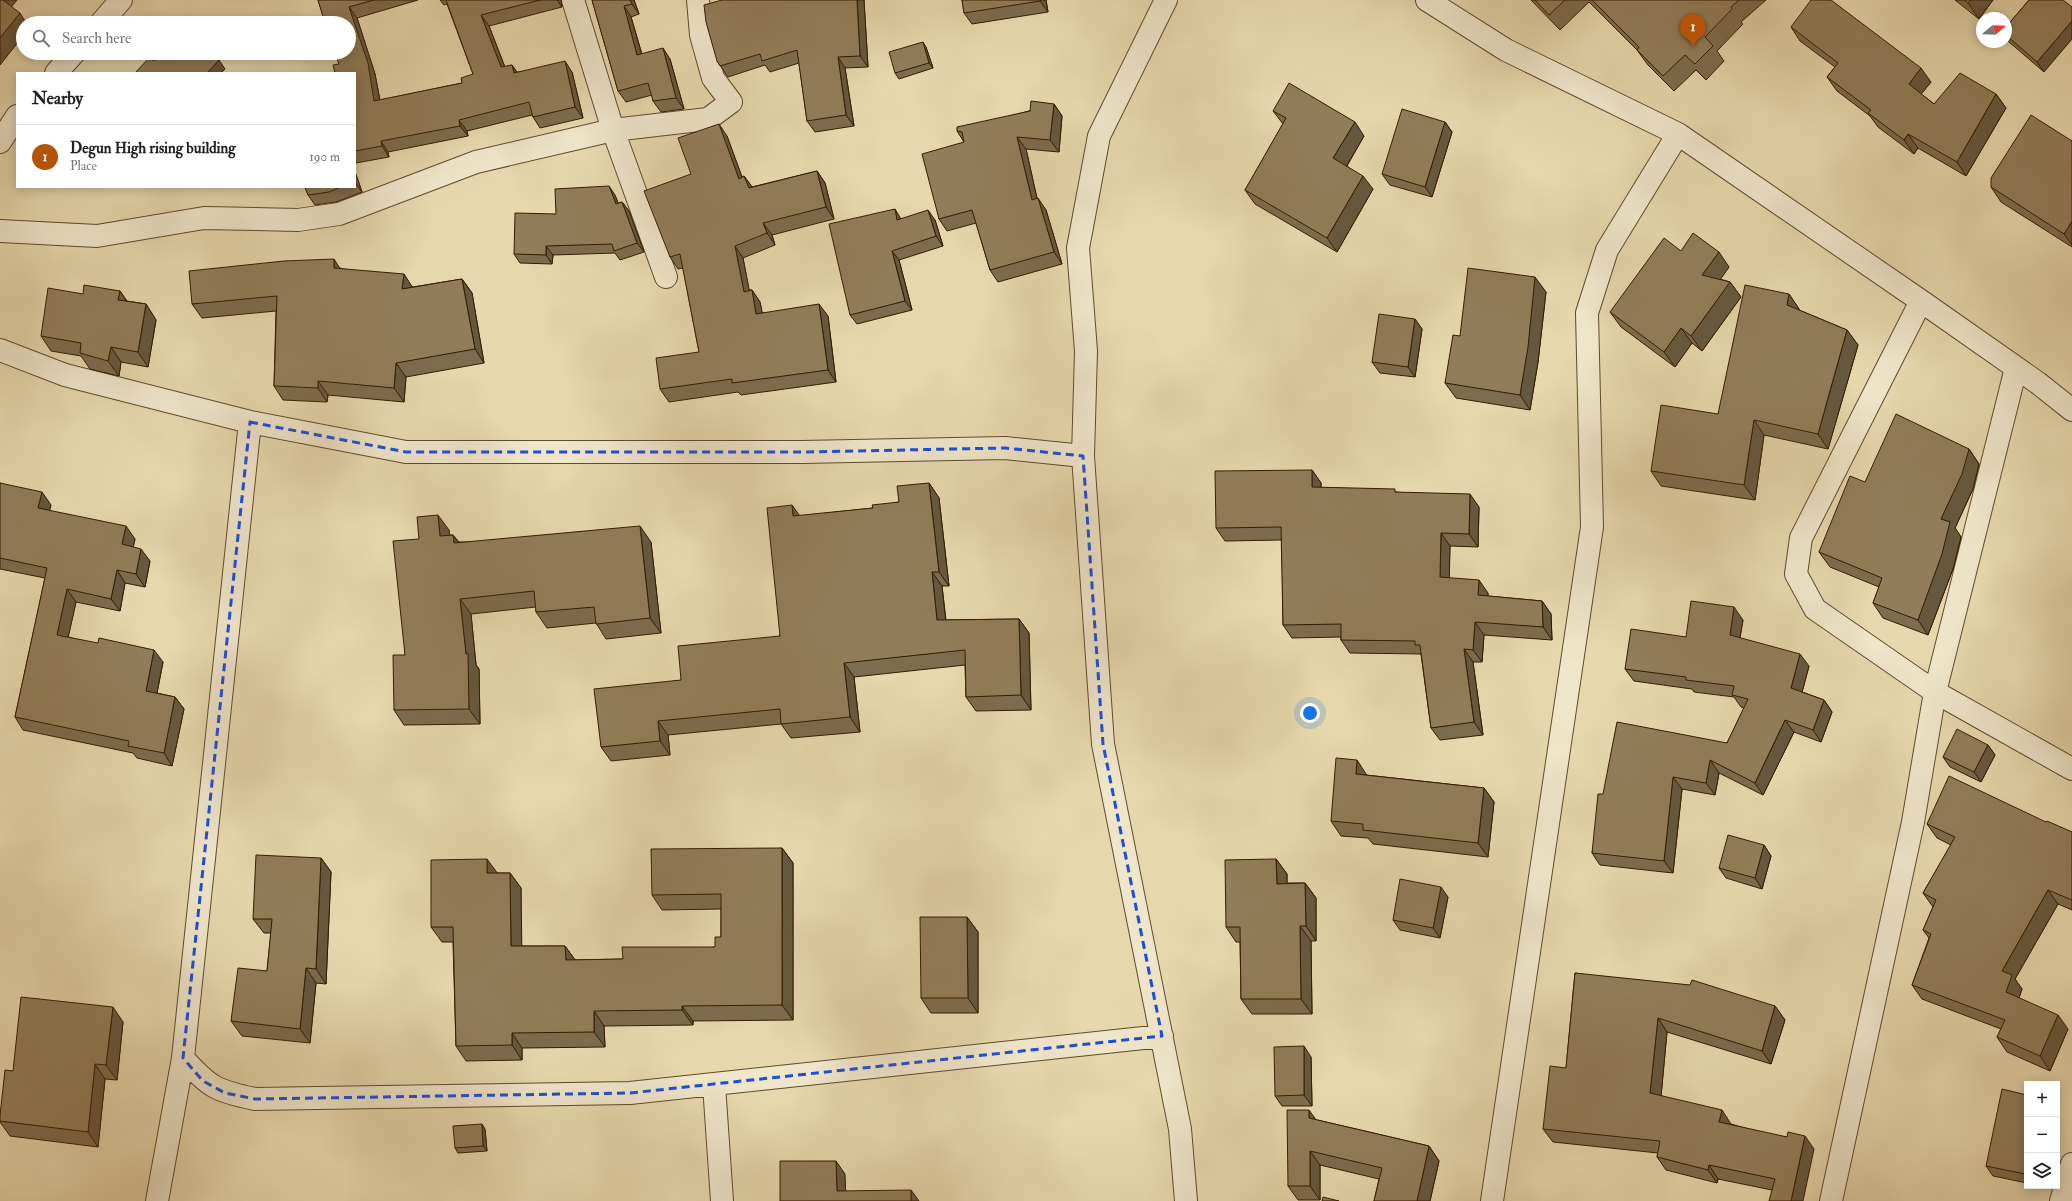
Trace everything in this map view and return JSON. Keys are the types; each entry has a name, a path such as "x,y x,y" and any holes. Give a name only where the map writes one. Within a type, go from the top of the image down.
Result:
{"street":[{"path":"107,16 121,0"},
{"path":"573,0 613,130 666,277"},
{"path":"0,231 96,236 204,218 298,220 339,214 476,162 613,130 708,119 731,102 713,78 701,34 698,0"},
{"path":"1166,0 1099,136 1078,248 1086,351 1084,456 1103,744 1180,1129 1186,1201"},
{"path":"1427,0 1506,50 1678,134 1921,301 2016,368 2072,410"},
{"path":"57,72 68,60"},
{"path":"0,142 16,118"},
{"path":"1492,1201 1592,527 1587,313 1608,250 1678,134"},
{"path":"1921,301 1801,538 1796,574 1814,609 1935,692 2072,769"},
{"path":"0,350 65,375 250,422 406,452 802,452 1005,448 1084,456"},
{"path":"1831,1201 1913,822 1935,692 2016,368"},
{"path":"158,1201 183,1058 250,422"},
{"path":"183,1058 203,1081 225,1093 255,1099 630,1093 1162,1036"},
{"path":"714,1085 722,1201"},
{"path":"2061,1201 2072,1164"}],"highlighted area":[{"path":"250,422 406,452 802,452 1005,448 1083,456 1103,744 1162,1036 630,1093 255,1099 225,1093 203,1081 183,1058"}],"building":[{"path":"0,0 3,0 20,13 16,16 0,38"},
{"path":"318,0 374,0 349,7 352,16 323,16"},
{"path":"446,0 540,0 481,15 501,67 512,65 514,73 565,61 575,107 533,117 529,102 459,120 460,126 381,141 382,146 356,151 356,72 335,72 333,65 339,64 338,60 356,60 356,28 368,63 374,101 462,83 461,78 473,74"},
{"path":"592,0 630,0 632,4 624,6 637,55 663,48 676,98 653,101 648,83 618,91"},
{"path":"722,0 857,0 860,56 838,57 846,115 807,121 797,50 762,61 760,54 720,66 717,61 706,22 704,5"},
{"path":"962,0 1040,0 1040,1 964,13"},
{"path":"1535,0 1565,0 1549,15"},
{"path":"1592,0 1739,0 1705,37 1713,46 1695,64 1685,55 1663,76 1637,50 1639,47"},
{"path":"1811,0 1831,0 1921,68 1909,84 1934,104 1960,73 1996,94 1957,162 1908,134 1904,140 1868,113 1871,110 1827,77 1838,63 1791,27"},
{"path":"1964,0 1971,0 1968,3"},
{"path":"2029,0 2063,0 2072,7 2072,21 2037,62 2012,40 2012,20"},
{"path":"923,42 929,63 895,73 889,52"},
{"path":"147,60 219,60 208,72 136,72"},
{"path":"1289,83 1355,122 1333,158 1363,176 1327,238 1245,190 1286,118 1273,111"},
{"path":"1031,101 1054,104 1050,140 1017,137 1032,200 1038,198 1054,252 990,270 972,210 939,219 922,154 964,142 962,132 957,131 957,127 1030,111"},
{"path":"1402,109 1445,122 1425,187 1382,174"},
{"path":"2031,115 2072,141 2072,221 2064,234 1991,187 1991,178"},
{"path":"719,124 739,179 744,176 749,188 817,171 826,207 763,223 767,233 735,246 744,292 752,290 756,314 819,304 828,370 732,383 732,379 660,389 656,358 699,352 680,254 670,257 644,191 691,174 678,138"},
{"path":"609,186 616,204 622,202 637,243 614,251 612,244 546,246 546,255 514,254 515,213 556,214 555,189"},
{"path":"305,188 339,188 329,192 308,195"},
{"path":"895,209 897,220 928,210 936,236 892,251 905,301 850,315 829,224"},
{"path":"1693,233 1719,252 1702,275 1730,282 1691,336 1681,328 1664,352 1610,312 1664,238 1681,251"},
{"path":"334,259 334,268 404,274 402,289 462,279 475,349 396,363 394,388 318,381 318,388 274,386 277,296 192,304 189,271 284,261"},
{"path":"1468,268 1535,277 1528,347 1520,395 1445,383 1453,335 1460,336"},
{"path":"84,285 120,291 118,300 146,304 138,352 111,347 108,361 80,353 81,343 41,336 48,288 83,294"},
{"path":"1745,285 1789,294 1787,305 1847,330 1818,434 1754,420 1744,485 1651,471 1661,405 1718,414"},
{"path":"1379,314 1415,319 1408,367 1372,362"},
{"path":"1896,414 1969,449 1962,474 1941,519 1950,522 1942,554 1918,620 1873,603 1882,578 1819,552 1850,476 1865,482"},
{"path":"1312,470 1312,487 1395,489 1395,492 1470,494 1469,534 1441,533 1440,577 1479,580 1478,595 1542,601 1543,627 1475,622 1473,650 1464,649 1474,722 1431,728 1420,645 1415,645 1415,641 1341,640 1341,624 1283,625 1281,527 1216,528 1215,471"},
{"path":"0,483 42,492 38,508 126,526 122,544 141,549 136,574 117,570 111,599 67,589 57,635 98,643 99,638 154,650 146,691 175,697 164,753 128,746 129,741 15,717 47,568 0,558"},
{"path":"929,483 939,572 932,572 937,620 1019,619 1021,695 966,697 965,650 844,663 850,717 781,724 780,709 658,721 660,741 601,747 594,689 681,680 678,646 780,636 767,508 792,505 793,516 873,508 872,505 899,502 897,486"},
{"path":"438,515 440,536 453,535 454,543 640,526 650,618 596,624 594,607 536,612 534,591 460,599 466,654 468,654 469,709 394,710 393,655 405,655 393,541 419,539 417,517"},
{"path":"1691,601 1734,607 1730,635 1800,654 1791,688 1824,700 1813,730 1785,720 1755,783 1710,760 1706,783 1673,777 1664,861 1592,853 1598,794 1603,794 1617,722 1727,743 1748,699 1732,695 1734,686 1686,680 1686,677 1625,669 1631,629 1686,637"},
{"path":"1957,729 1988,745 1974,772 1943,757"},
{"path":"1336,758 1357,760 1356,774 1484,788 1478,843 1363,830 1363,824 1331,821"},
{"path":"1949,776 2046,822 2047,821 2072,832 2072,900 2048,890 2002,971 2012,975 2006,992 2058,1015 2040,1056 1997,1037 2005,1020 1912,985 1931,934 1923,930 1936,900 1923,893 1955,837 1927,824"},
{"path":"1728,835 1764,845 1755,878 1719,868"},
{"path":"782,848 782,1005 682,1006 682,1010 594,1011 594,1032 512,1033 512,1045 456,1046 453,927 431,927 431,860 487,859 487,873 510,873 511,946 565,946 566,960 623,959 622,947 715,947 715,937 721,937 721,894 652,895 651,849"},
{"path":"256,855 321,858 316,969 306,968 300,1029 231,1021 238,968 267,971 272,919 253,919"},
{"path":"1276,859 1277,884 1305,883 1306,926 1300,926 1301,999 1241,999 1240,927 1226,927 1225,860"},
{"path":"1400,879 1441,887 1433,928 1393,920"},
{"path":"920,917 967,917 968,998 921,998"},
{"path":"1575,973 1690,985 1692,980 1775,1006 1762,1051 1658,1018 1650,1093 1722,1110 1719,1122 1787,1137 1788,1132 1805,1136 1791,1201 1769,1201 1775,1179 1709,1165 1708,1170 1657,1157 1660,1141 1543,1129 1550,1066 1566,1068"},
{"path":"21,997 113,1007 106,1065 95,1064 88,1132 0,1121 5,1070 13,1071"},
{"path":"1304,1046 1304,1095 1275,1096 1274,1047"},
{"path":"2002,1089 2024,1094 2024,1174 1986,1166"},
{"path":"1287,1110 1309,1110 1309,1118 1429,1146 1417,1201 1374,1201 1382,1168 1310,1151 1310,1186 1288,1186"},
{"path":"482,1124 483,1146 455,1148 453,1126"},
{"path":"780,1161 836,1161 837,1191 911,1190 911,1201 780,1201"},
{"path":"1323,1197 1339,1201 1322,1201"}],"place":[{"name":"Degun High rising building","path":"1693,47"}]}
